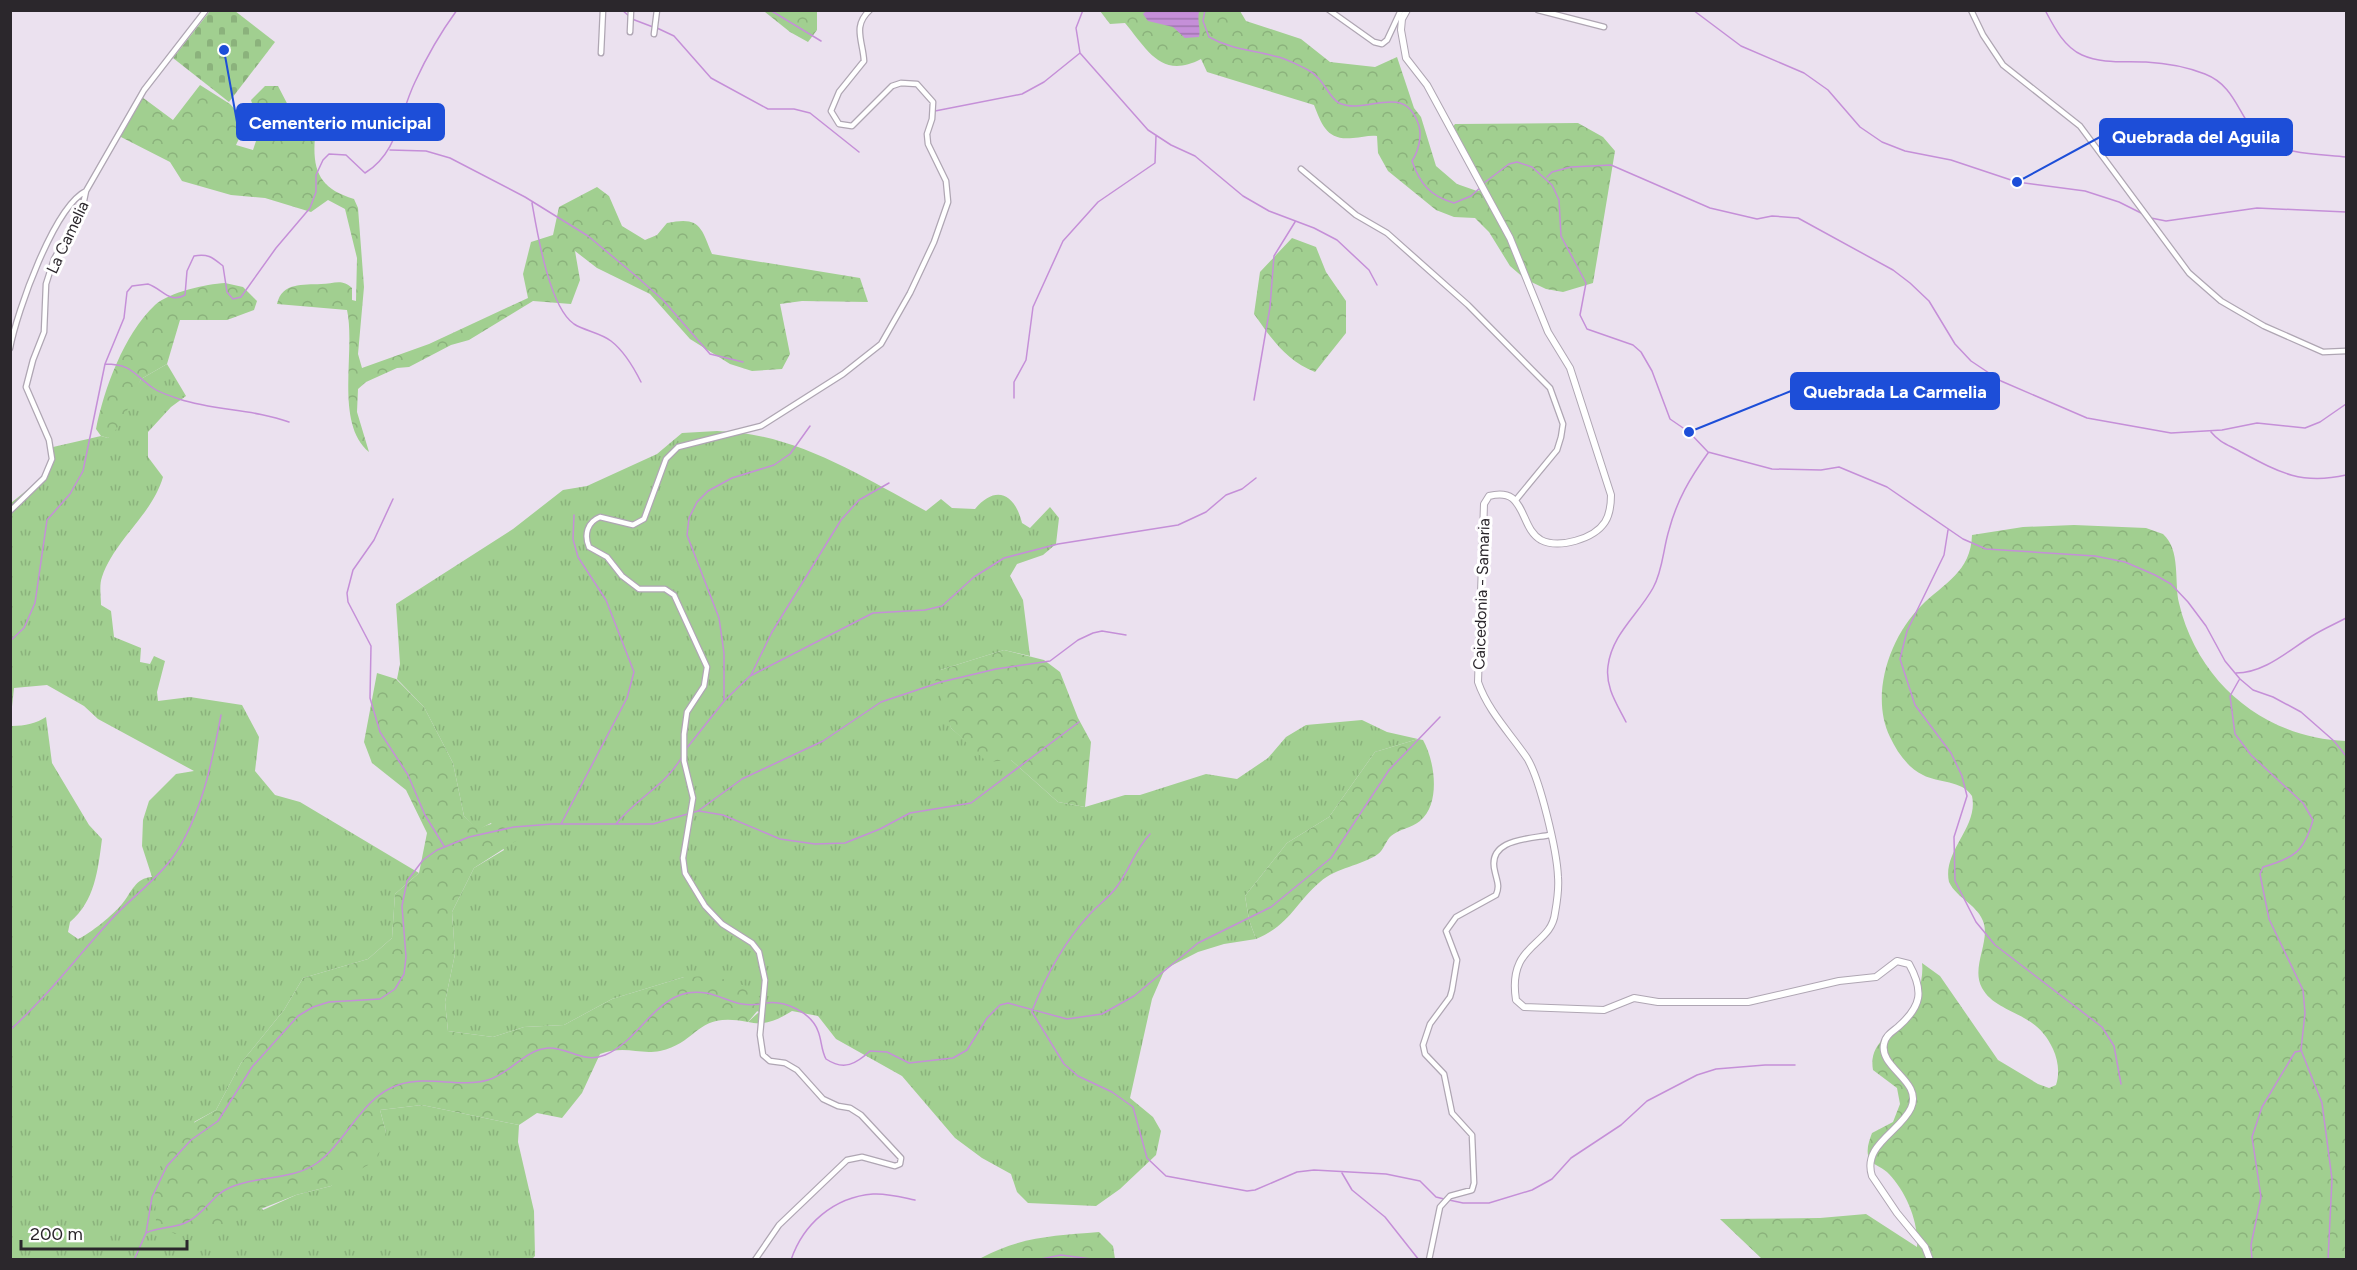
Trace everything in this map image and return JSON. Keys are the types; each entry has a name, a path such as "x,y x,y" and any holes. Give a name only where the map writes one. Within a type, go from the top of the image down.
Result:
{"street":[{"name":"La Camelia","path":"10,511 44,478 52,459 49,440 28,395 27,378 44,332 48,276 54,259 82,210 87,191 144,90 206,10"},
{"path":"602,53 603,10"},
{"path":"630,32 631,10"},
{"path":"654,34 657,10"},
{"path":"754,1260 779,1225 847,1160 862,1157 896,1166 900,1164 901,1158 861,1115 850,1108 823,1099 796,1070 785,1063 770,1061 763,1055 760,1035 765,980 759,952 752,944 722,924 705,906 685,873 683,858 693,798 684,761 684,735 687,712 704,686 707,667 674,595 665,589 639,589 629,583 607,557 589,547 587,531 591,523 600,517 633,525 644,519 666,459 678,447 761,426 843,374 881,344 910,293 934,242 948,202 946,181 928,144 927,134 934,108 933,102 917,84 901,83 892,86 852,126 839,124 831,111 839,92 864,61 858,27 860,19 870,10"},
{"path":"1329,10 1382,44 1387,40 1401,10"},
{"path":"1301,169 1356,215 1387,233 1468,305 1550,388 1563,424 1557,450 1515,501 1531,530 1540,539 1560,544 1580,539 1598,529 1608,516 1611,495 1570,368 1548,332 1510,238 1427,85 1406,58 1401,30 1402,19 1407,10"},
{"path":"1538,10 1604,27"},
{"path":"1971,10 1983,35 2003,65 2079,126 2189,273 2221,301 2264,326 2324,352 2346,351"},
{"path":"10,348 35,271 53,232 71,201 87,191"},
{"name":"Caicedonia - Samaria","path":"1515,501 1509,496 1497,494 1489,496 1484,504 1478,682 1484,699 1533,769 1550,835 1558,879 1555,915 1550,928 1526,950 1520,961 1516,1000 1524,1007 1604,1010 1634,998 1658,1002 1748,1002 1839,981 1876,977 1897,961 1909,964 1918,982 1919,997 1913,1011 1886,1038 1883,1046 1889,1060 1911,1088 1913,1101 1906,1116 1876,1148 1870,1168 1872,1176 1897,1213 1925,1248 1930,1260"},
{"path":"1429,1260 1440,1207 1450,1196 1472,1190 1474,1183 1472,1135 1452,1113 1444,1074 1425,1054 1423,1045 1430,1024 1450,997 1452,990 1457,960 1446,931 1456,917 1496,895 1498,881 1494,858 1497,851 1512,842 1550,835"}],"green space":[{"path":"210,11 235,11 275,42 229,102 173,58"},
{"path":"750,11 817,11 817,30 808,42 790,32 765,12"},
{"path":"1100,11 1240,11 1246,21 1301,39 1330,62 1375,67 1397,57 1414,108 1421,117 1436,166 1457,184 1477,191 1481,190 1450,131 1455,124 1578,123 1603,137 1615,151 1593,283 1563,292 1546,289 1525,279 1510,266 1489,232 1475,218 1454,217 1436,210 1388,171 1378,153 1377,136 1337,137 1323,125 1314,105 1207,72 1201,59 1187,65 1165,64 1148,51 1125,23 1110,24"},
{"path":"200,85 230,104 247,122 236,145 253,150 260,129 251,100 265,86 278,86 291,111 315,137 315,160 321,177 333,190 354,199 358,208 364,287 358,354 362,368 429,344 528,298 523,274 531,242 553,235 559,207 597,187 609,196 622,226 645,240 657,235 667,223 686,221 702,230 712,254 860,278 868,302 802,301 780,304 790,354 782,369 752,371 730,364 690,339 650,294 597,268 575,251 580,280 571,304 533,301 469,340 451,345 409,367 397,368 366,382 358,389 357,412 369,452 358,439 349,405 347,310 277,304 283,292 288,288 337,282 345,283 352,288 352,300 356,301 357,258 345,209 328,200 311,212 265,198 231,195 182,181 170,162 119,136 142,97 173,120"},
{"path":"1292,238 1316,247 1326,272 1346,301 1346,333 1315,372 1287,355 1254,314 1260,272"},
{"path":"225,283 243,287 257,301 254,310 227,320 180,320 167,364 141,379 121,424 108,438 101,436 96,429 110,380 125,346 144,317 155,305 170,296 198,287"},
{"path":"167,364 186,396 171,407 148,432 148,457 163,477 151,503 115,551 102,577 101,605 111,611 114,637 141,648 140,662 150,664 154,656 165,661 157,692 158,701 190,697 242,705 259,737 255,771 275,795 300,802 419,873 395,894 392,938 368,959 303,978 284,1010 241,1063 216,1110 194,1122 263,1210 296,1195 331,1186 386,1132 380,1110 422,1105 519,1125 518,1142 534,1211 535,1256 532,1259 11,1259 11,723 12,726 26,725 46,717 52,763 89,825 102,839 97,873 90,895 85,905 70,922 68,932 78,939 113,913 134,886 152,877 142,846 143,820 149,801 176,774 194,771 98,719 84,706 47,685 14,688 11,716 11,503 43,477 53,447 101,436 108,438 141,379"},
{"path":"717,431 773,439 800,448 851,470 926,511 941,499 952,508 975,509 990,497 1004,496 1015,505 1022,523 1030,528 1050,507 1059,518 1056,544 1043,555 1017,564 1010,576 1023,600 1030,656 1004,650 940,670 951,728 968,743 1011,760 1058,802 1085,807 1125,795 1140,795 1206,774 1237,779 1268,758 1286,737 1306,725 1362,720 1387,732 1418,739 1375,752 1329,817 1287,843 1245,896 1249,920 1256,939 1224,944 1198,952 1165,969 1152,999 1130,1098 1153,1117 1161,1131 1156,1155 1120,1189 1096,1206 1028,1203 1017,1192 1011,1174 982,1158 955,1138 902,1076 836,1039 818,1016 792,1011 771,1021 748,1022 759,1012 684,977 612,999 564,1025 524,1027 493,1037 448,1031 445,1002 455,954 452,912 474,868 504,850 491,823 478,830 464,816 453,763 424,707 397,679 400,664 396,604 513,529 563,490 587,486 657,454 682,433"},
{"path":"2074,525 2146,528 2163,534 2169,541 2175,557 2179,603 2188,632 2202,658 2219,681 2240,701 2263,717 2289,730 2317,738 2346,741 2346,1259 1762,1259 1720,1219 1820,1218 1866,1214 1917,1247 1914,1218 1906,1198 1889,1174 1870,1160 1868,1150 1872,1133 1893,1122 1900,1104 1897,1088 1873,1070 1875,1052 1884,1038 1909,1013 1915,1002 1922,976 1922,963 1940,976 1998,1060 2038,1084 2049,1088 2056,1085 2057,1062 2046,1036 2027,1020 1989,997 1982,988 1978,972 1985,932 1984,924 1978,912 1957,893 1949,882 1948,871 1951,860 1966,829 1973,807 1972,796 1956,784 1929,778 1908,764 1890,737 1884,721 1882,704 1886,668 1900,634 1921,606 1961,568 1967,558 1972,535 2023,527"},
{"path":"1004,650 1044,660 1060,672 1078,718 1091,742 1085,807 1058,802 1011,760 987,762 951,728 935,681 940,670"},
{"path":"377,673 396,679 424,707 453,763 464,816 478,829 497,823 506,825 522,837 474,868 452,912 455,954 445,1002 448,1031 493,1037 524,1027 564,1025 612,999 684,977 713,976 752,988 764,1003 748,1022 731,1020 707,1024 673,1047 660,1051 617,1050 600,1054 582,1093 562,1118 537,1113 519,1125 422,1105 380,1110 386,1132 377,1160 331,1186 296,1195 213,1228 175,1234 156,1223 155,1184 165,1151 195,1122 216,1110 241,1063 284,1010 303,978 368,959 392,938 395,894 419,873 427,833 406,790 372,763 364,742"},
{"path":"1418,739 1423,740 1433,770 1433,793 1427,814 1417,823 1391,836 1378,854 1320,882 1285,920 1256,939 1249,920 1245,896 1287,843 1329,817 1375,752"},
{"path":"1099,1232 1113,1246 1115,1259 981,1258 1024,1241"}],"shaded area":[{"path":"1147,10 1199,11 1199,37 1185,38 1173,27 1148,21 1143,14"}],"waterway":[{"path":"10,641 24,628 35,603 47,520 70,494 83,471 105,364 124,318 127,292 132,286 148,284 170,297 185,295 187,271 194,256 203,255 223,266 227,292 233,299 241,297 276,248 310,208 316,192 316,175 323,160 329,154 346,155 365,173 384,155 391,144 419,73 457,10"},
{"path":"622,10 629,16"},
{"path":"770,10 821,41"},
{"path":"1083,10 1076,28 1080,53 1148,130 1171,145 1195,156 1243,196 1269,211 1314,228 1337,240 1369,270 1377,285"},
{"path":"1205,10 1203,21 1209,37 1233,47 1283,58 1300,66 1313,73 1339,103 1361,106 1395,102 1405,105 1413,112 1420,130 1419,144 1412,161 1422,183 1438,197 1454,203 1471,196 1481,187"},
{"path":"1693,10 1741,46 1804,73 1828,90 1860,127 1882,142 1905,151 1951,160 2017,182 2085,191 2119,202 2141,213"},
{"path":"2045,10 2065,42 2082,55 2106,61 2168,64 2205,74 2224,87 2254,131 2271,144 2302,153 2346,157"},
{"path":"632,19 653,27"},
{"path":"657,28 674,36 711,78 768,109 794,109 810,113 859,152"},
{"path":"935,111 1022,94 1044,82 1080,53"},
{"path":"1014,398 1014,382 1026,360 1033,307 1063,241 1098,202 1155,163 1156,136"},
{"path":"390,150 426,151 450,158 525,197 588,236 636,276 663,300 710,354 743,362"},
{"path":"1484,183 1509,164 1517,162 1532,167 1552,185 1559,200 1561,236 1586,283 1580,315 1587,329 1633,345 1641,352 1652,371 1670,419 1689,432 1708,452 1772,469 1821,470 1839,467 1887,487 1963,539 1986,549 2095,556 2125,562 2155,575 2171,584 2188,602 2206,626 2225,661 2240,679 2253,690 2273,697 2301,712 2334,741 2346,756"},
{"path":"1547,177 1552,172 1571,167 1611,165 1710,208 1757,219 1772,216 1798,218 1893,270 1910,283 1929,301 1955,344 1971,361 2001,381 2087,418 2171,433 2222,430 2257,423 2305,428 2320,422 2346,404"},
{"path":"532,203 551,286 565,315 574,324 603,336 616,345 641,382"},
{"path":"2151,218 2166,221 2257,208 2346,212"},
{"path":"1254,400 1270,307 1274,256 1295,222"},
{"path":"105,364 127,368 156,390 179,399 289,422"},
{"path":"724,699 724,653 719,618 687,535 689,518 697,502 708,491 732,478 774,465 790,454 810,426"},
{"path":"2211,432 2225,444 2268,466 2292,475 2317,479 2346,475"},
{"path":"1626,722 1612,695 1608,681 1610,655 1620,634 1653,588 1680,499 1708,453"},
{"path":"686,749 725,700 750,676 873,613 925,610 942,606 974,577 1004,558 1058,544 1178,525 1206,512 1226,495 1242,489 1256,478"},
{"path":"751,675 772,632 841,520 859,500 889,483"},
{"path":"393,499 374,540 353,570 347,593 348,602 371,646 370,698 380,732 408,775 425,815 444,846"},
{"path":"561,824 627,698 634,672 606,600 578,557 573,539 574,515"},
{"path":"1948,530 1944,555 1907,631 1900,659 1915,705 1951,753 1962,776 1967,796 1954,837 1955,881 1976,922 1995,945 2102,1027 2114,1046 2121,1084"},
{"path":"2236,673 2267,665 2316,633 2346,618"},
{"path":"134,1260 146,1233 152,1197 167,1166 191,1140 218,1121 252,1067 298,1016 313,1007 329,1002 380,999 395,989 404,974 406,957 402,906 407,881 423,860 437,850 469,837 514,827 552,824 653,824 698,811 742,779 823,741 881,702 941,682 996,669 1050,661 1078,640 1093,633 1102,631 1126,635"},
{"path":"2239,680 2230,696 2235,734 2251,755 2303,803 2313,820 2301,847 2290,857 2263,867 2260,874 2269,919 2303,990 2305,1013 2301,1050 2322,1103 2332,1179 2328,1260"},
{"path":"10,1030 173,857 198,807 221,715"},
{"path":"766,1003 781,1003 809,1018 818,1031 826,1059 838,1065 855,1062 870,1051 887,1052 909,1063 953,1058 967,1050 987,1018 1000,1005 1008,1003 1067,1019 1102,1014 1134,996 1198,943 1271,907 1331,858 1389,770 1440,717"},
{"path":"699,811 723,815 780,839 815,844 845,843 880,829 910,813 971,803 1079,722"},
{"path":"616,824 660,784 683,755"},
{"path":"1032,1011 1049,973 1064,948 1080,925 1115,889 1140,846 1150,834"},
{"path":"146,1233 179,1225 195,1218 219,1194 231,1187 307,1169 337,1144 375,1099 398,1085 421,1081 466,1083 488,1080 503,1073 524,1057 548,1048 590,1058 605,1055 627,1041 664,1004 687,993 708,993 740,1004 761,1004"},
{"path":"1032,1012 1064,1064 1078,1076 1112,1092 1133,1107 1147,1158 1166,1176 1247,1191 1255,1190 1297,1172 1314,1170 1386,1174 1420,1181 1436,1197 1444,1199"},
{"path":"2252,1260 2251,1245 2261,1197 2252,1137 2262,1107 2295,1052 2300,1051"},
{"path":"1449,1200 1463,1203 1489,1203 1532,1190 1552,1179 1571,1158 1621,1125 1647,1101 1697,1075 1716,1069 1795,1065"},
{"path":"1342,1173 1352,1190 1385,1217 1419,1260"},
{"path":"791,1260 796,1247 812,1224 833,1207 845,1201 873,1194 915,1200"},
{"path":"1036,1260 1061,1255 1099,1260"}],"place":[{"name":"Cementerio municipal","path":"224,50"},
{"name":"Quebrada del Aguila","path":"2017,182"},
{"name":"Quebrada La Carmelia","path":"1689,432"}]}
